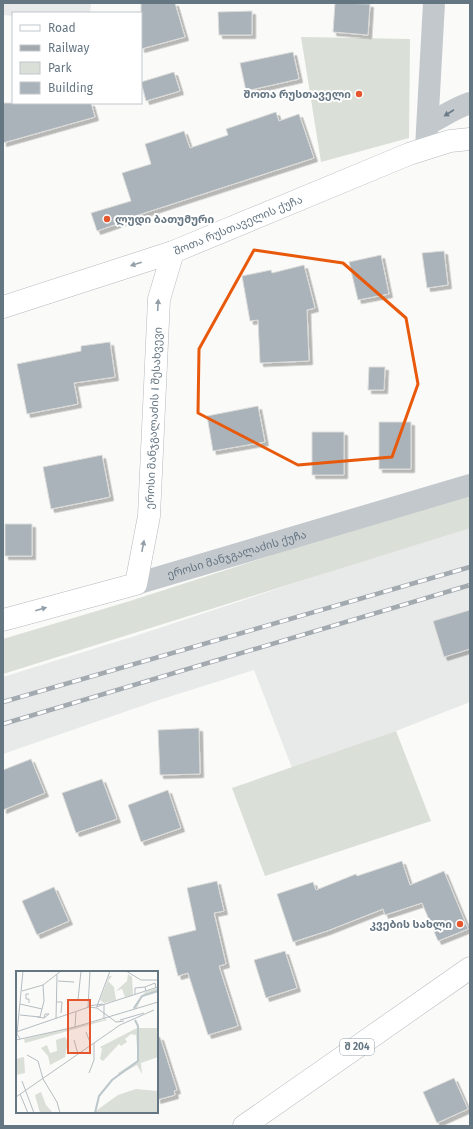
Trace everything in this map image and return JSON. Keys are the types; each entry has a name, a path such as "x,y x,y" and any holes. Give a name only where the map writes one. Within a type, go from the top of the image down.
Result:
{"main road":[{"name":"შოთა რუსთაველის ქუჩა","path":"3,307 173,252 409,154 450,141 470,139"},
{"name":"ეროსი მანჯგალაძის I შესახვევი","path":"136,584 149,516 159,299 173,252"},
{"name":"ეროსი მანჯგალაძის ქუჩა","path":"3,620 136,584"},
{"name":"შ 204","path":"244,1126 470,968"}],"street":[{"path":"426,148 434,3"},
{"path":"428,124 449,114 456,108 470,103"},
{"name":"ეროსი მანჯგალაძის ქუჩა","path":"136,584 470,485"}],"highlighted area":[{"path":"254,250 343,263 406,318 418,384 392,457 298,465 198,413 199,349"}],"shaded area":[{"path":"3,3 91,3 90,12 12,12 12,16 3,15"},
{"path":"470,525 470,702 396,731 292,768 254,670 159,700 3,754 3,677 138,635"}],"green space":[{"path":"301,37 410,39 409,138 321,162"},
{"path":"470,491 470,528 3,674 3,639 130,601"},
{"path":"396,731 431,821 265,876 232,788"}],"building":[{"path":"141,3 175,3 185,37 142,49"},
{"path":"335,3 370,4 368,35 333,32"},
{"path":"252,11 252,35 219,35 218,12"},
{"path":"293,52 299,79 246,91 240,63"},
{"path":"174,72 180,91 146,101 142,82"},
{"path":"3,103 91,104 95,117 3,143"},
{"path":"276,112 279,121 299,114 314,158 123,220 123,222 97,231 91,213 131,201 122,173 151,164 145,144 184,131 190,148 228,135 226,129"},
{"path":"444,251 448,285 427,288 422,253"},
{"path":"381,255 389,294 358,300 349,262"},
{"path":"304,265 315,308 307,310 309,361 260,363 258,320 250,321 242,276 271,270 272,273"},
{"path":"110,342 115,377 74,383 78,404 27,414 17,364 81,351 81,346"},
{"path":"369,367 385,367 384,390 368,390"},
{"path":"258,406 265,442 213,451 207,416"},
{"path":"379,422 411,422 411,469 379,469"},
{"path":"312,432 344,432 344,475 312,475"},
{"path":"102,455 110,497 51,509 43,467"},
{"path":"5,524 32,524 32,556 5,556"},
{"path":"470,610 470,649 444,657 433,621"},
{"path":"199,728 200,774 160,775 158,730"},
{"path":"31,759 45,793 3,810 3,770"},
{"path":"102,779 117,819 76,833 62,793"},
{"path":"168,790 181,828 141,842 128,805"},
{"path":"402,861 410,885 444,871 468,929 438,941 422,903 385,915 383,909 327,931 293,942 277,894 313,882 316,890 356,874 357,876"},
{"path":"217,881 224,911 214,913 226,964 219,966 238,1026 208,1035 188,973 178,976 168,937 196,930 187,888"},
{"path":"54,887 69,921 37,935 22,901"},
{"path":"285,951 297,988 266,998 254,960"},
{"path":"158,1037 160,1037 177,1090 174,1091 175,1095 158,1100"},
{"path":"454,1078 468,1109 437,1123 423,1092"}],"railway":[{"path":"3,702 470,567"},
{"path":"3,724 470,585"}],"place":[{"name":"შოთა რუსთაველი","path":"359,94"},
{"name":"ლუდი ბათუმური","path":"107,219"},
{"name":"კვების სახლი","path":"460,924"}]}
